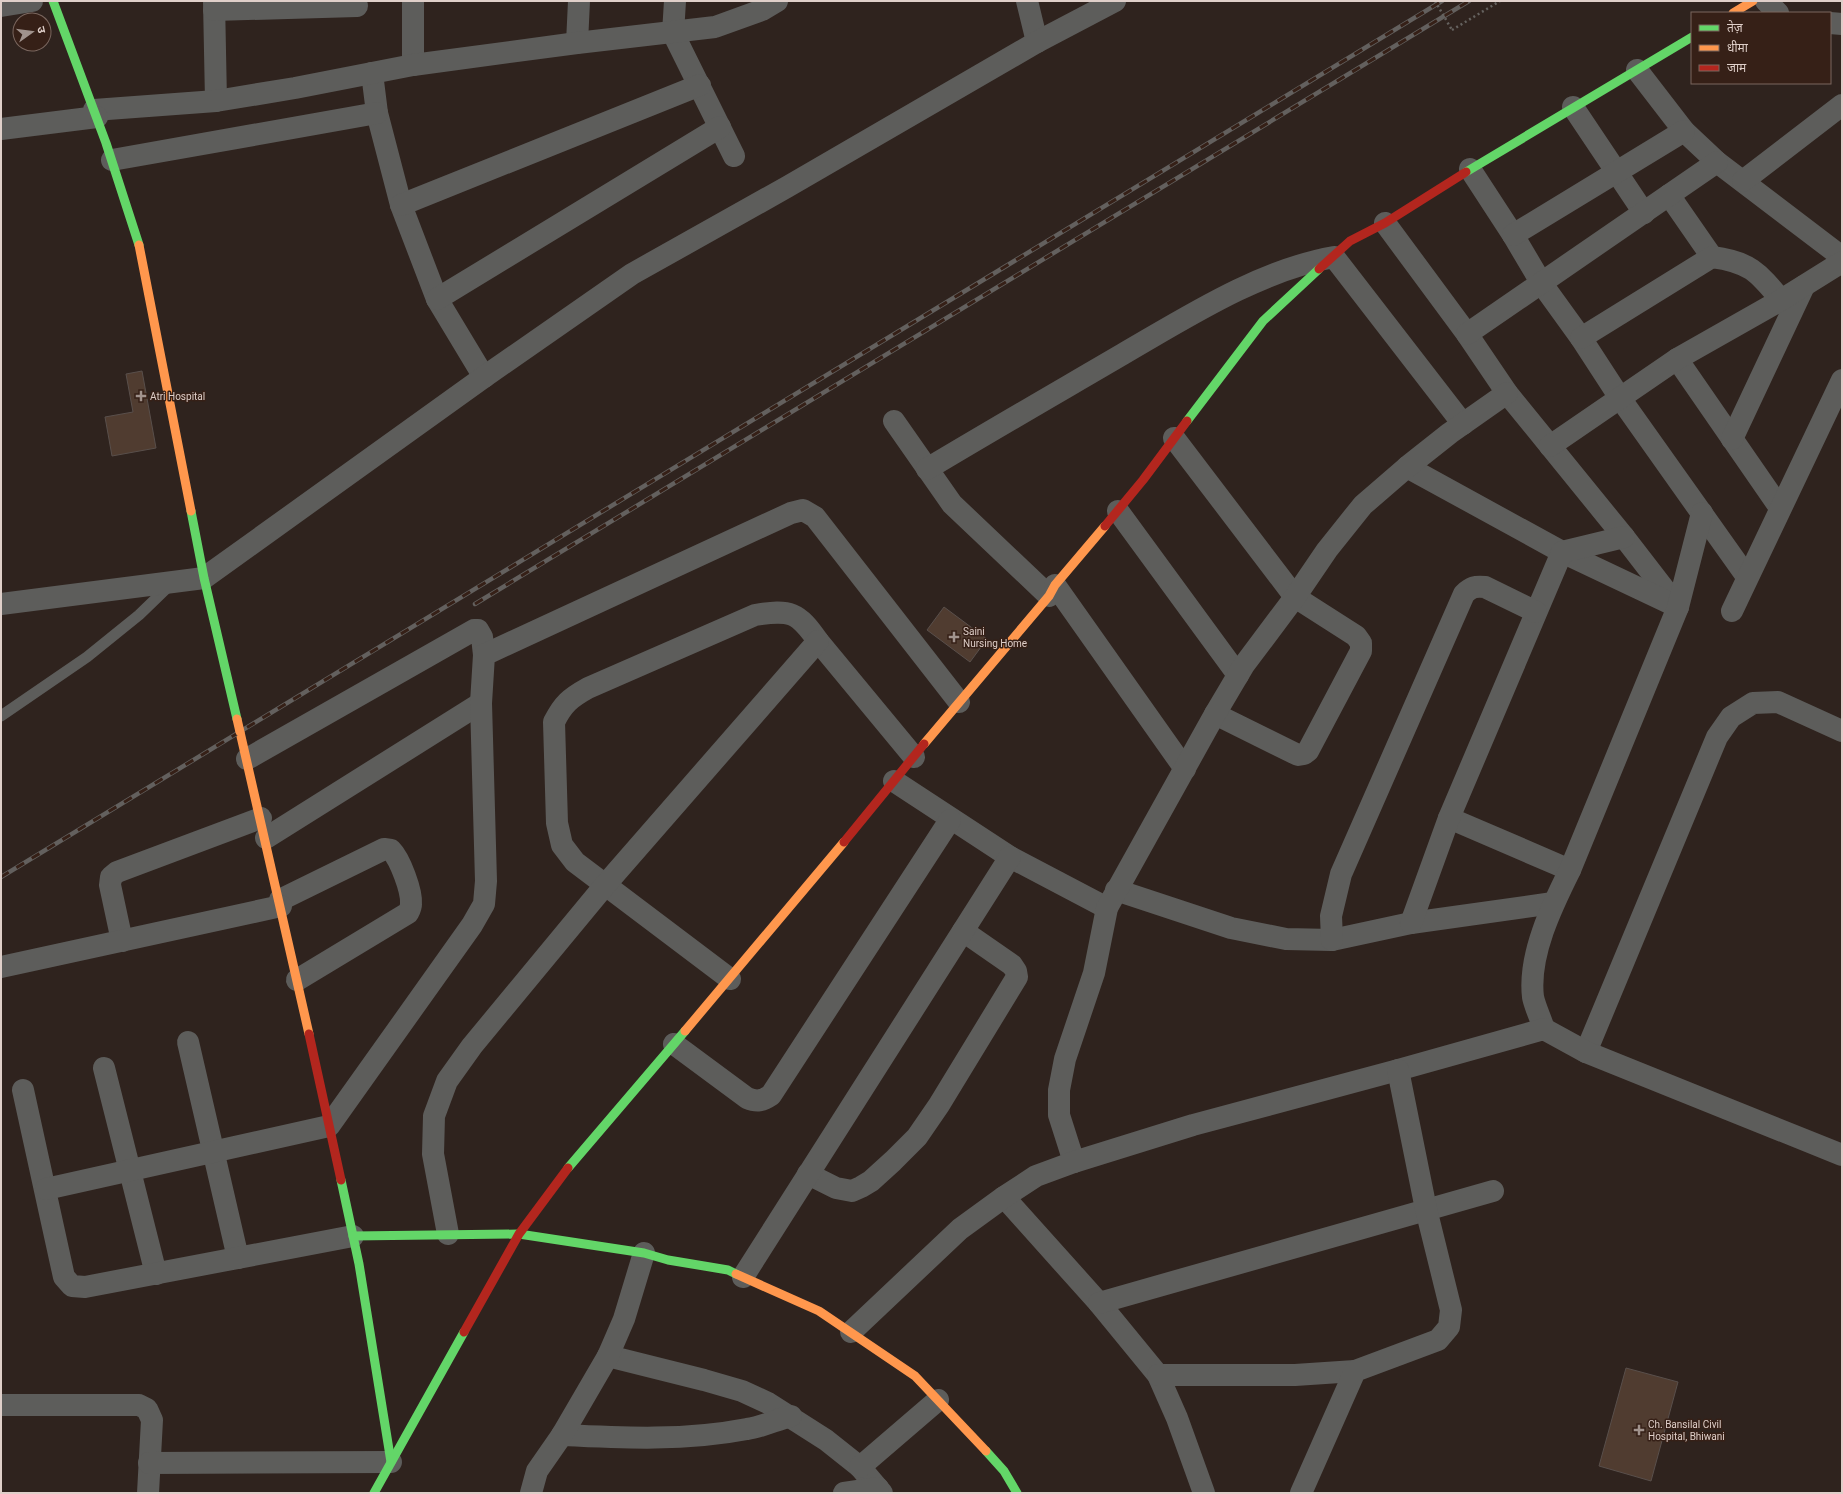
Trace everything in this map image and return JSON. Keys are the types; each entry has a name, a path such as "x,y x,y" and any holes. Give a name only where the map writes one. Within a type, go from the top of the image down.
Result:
{"street":[{"path":"1,6 32,1"},
{"path":"53,1 112,160 141,252 204,578 280,903 352,1236 392,1462"},
{"path":"412,1 413,66"},
{"path":"577,43 578,1"},
{"path":"675,1 673,32 734,156"},
{"path":"1027,1 1037,42"},
{"path":"1,604 204,578 632,274 787,187 1037,42 1115,1"},
{"path":"1734,12 1753,1"},
{"path":"1766,1 1777,12"},
{"path":"1,129 95,114 216,101 413,66 577,43 715,28 767,4"},
{"path":"216,101 214,6 357,6"},
{"path":"1831,23 1842,24"},
{"path":"374,1493 519,1234 566,1172 730,979 1118,511 1263,321 1350,241 1385,222 1470,169 1691,38"},
{"path":"1637,70 1684,130 1717,162 1842,257"},
{"path":"372,73 377,113 401,205 437,299 484,378"},
{"path":"401,205 700,85"},
{"path":"1743,181 1842,105"},
{"path":"1573,107 1644,213"},
{"path":"112,160 377,113"},
{"path":"437,299 720,127"},
{"path":"1513,235 1684,130"},
{"path":"1467,334 1542,284 1717,162"},
{"path":"1470,169 1513,235 1542,284 1581,338 1620,398 1748,577"},
{"path":"1669,195 1712,257"},
{"path":"1385,222 1467,334 1507,394 1624,537 1678,607"},
{"path":"1334,257 1463,424"},
{"path":"927,469 1179,321 1251,284 1280,272 1312,261 1334,257"},
{"path":"1581,338 1712,257 1729,259 1748,266 1766,281 1782,300"},
{"path":"1550,446 1678,359 1782,300 1842,262"},
{"path":"1732,439 1804,286"},
{"path":"1678,359 1780,508"},
{"path":"1732,611 1842,380"},
{"path":"1074,1162 1059,1115 1059,1090 1066,1059 1094,973 1112,899 1215,714 1238,675 1295,597 1326,550 1363,505 1407,467 1463,424 1507,394"},
{"path":"894,421 952,504 1052,590 1185,769"},
{"path":"1174,438 1295,597 1356,636 1361,643 1361,651 1308,751 1304,754 1298,755 1215,714"},
{"path":"1407,467 1562,552 1678,607"},
{"path":"484,655 791,512 803,510 815,517 959,702"},
{"path":"1118,511 1238,675"},
{"path":"1702,513 1678,607 1570,870 1553,903 1534,961 1533,997 1544,1029 1586,1052 1842,1155"},
{"path":"1562,552 1624,537"},
{"path":"1411,923 1449,818 1562,552"},
{"path":"1332,940 1331,916 1341,874 1464,594 1477,586 1485,587 1536,612"},
{"path":"730,979 575,862 562,845 557,824 554,722 561,708 572,696 588,688 755,615 776,611 796,616 807,625 818,641 914,757"},
{"path":"46,1189 329,1126 472,925 484,904 486,882 481,703 484,655 481,633 478,630 474,630 247,758"},
{"path":"448,1234 433,1154 434,1116 446,1081 472,1046 606,884 818,641"},
{"path":"1586,1052 1717,737 1730,717 1754,703 1778,702 1842,731"},
{"path":"122,941 110,886 111,877 117,872 263,828 481,703"},
{"path":"894,781 950,820 1010,857 1112,899 1231,928 1286,939 1332,940 1411,923 1553,903"},
{"path":"1449,818 1570,870"},
{"path":"674,1044 747,1098 755,1101 763,1100 770,1095 950,820"},
{"path":"1,967 122,941 280,903 384,849 391,850 397,856 411,895 412,906 408,914 297,980"},
{"path":"743,1277 1010,857"},
{"path":"808,1174 844,1190 852,1190 861,1187 893,1162 917,1138 939,1105 1017,976 1012,965 962,931"},
{"path":"851,1332 960,1229 1036,1176 1074,1162 1193,1125 1544,1029"},
{"path":"188,1042 238,1258"},
{"path":"104,1068 156,1274"},
{"path":"1158,1375 1295,1375 1355,1370 1438,1340 1449,1327 1451,1310 1426,1209 1398,1070"},
{"path":"23,1090 46,1189 64,1277 72,1286 85,1287 352,1236 519,1234 644,1253 668,1260 728,1270 819,1311 915,1376 1004,1471 1016,1493"},
{"path":"1099,1303 1493,1191"},
{"path":"1004,1197 1099,1303 1158,1375 1177,1418 1204,1493"},
{"path":"531,1493 537,1471 562,1435 608,1356 624,1319 644,1253"},
{"path":"608,1356 742,1391 768,1403 791,1416 826,1440 860,1467 880,1490"},
{"path":"1301,1493 1355,1370"},
{"path":"860,1467 938,1400"},
{"path":"1,1405 139,1405 147,1409 152,1420 148,1493"},
{"path":"562,1435 654,1439 698,1437 748,1429 791,1416"},
{"path":"149,1463 392,1462"},
{"path":"844,1493 880,1490"}],"lane":[{"path":"1,716 88,657 139,615 173,582"}],"path":[{"path":"1435,1 1452,30 1500,1"}],"building":[{"path":"142,371 156,448 112,456 105,417 133,412 126,374"},
{"path":"944,607 987,639 970,662 927,630"},
{"path":"1626,1368 1678,1382 1651,1481 1599,1466"}],"railway":[{"path":"1,877 1442,1"},
{"path":"475,604 1469,1"}],"traffic: fast":[{"path":"53,1 106,143 139,245"},
{"path":"1466,172 1691,38"},
{"path":"1187,421 1263,321 1319,269"},
{"path":"191,511 204,578 237,719"},
{"path":"568,1168 685,1031"},
{"path":"341,1180 359,1264 391,1462"},
{"path":"353,1236 519,1234 644,1253 668,1260 728,1270 736,1274"},
{"path":"374,1493 464,1332"},
{"path":"986,1451 1004,1471 1017,1493"}],"traffic: slow":[{"path":"1735,12 1753,1"},
{"path":"139,245 191,511"},
{"path":"924,744 1049,596 1055,585 1105,526"},
{"path":"237,719 240,732"},
{"path":"240,732 309,1034"},
{"path":"685,1031 844,842"},
{"path":"736,1274 819,1311 915,1376 986,1451"}],"traffic: jam":[{"path":"1319,269 1350,241 1385,223 1466,172"},
{"path":"1105,526 1143,480 1187,421"},
{"path":"844,842 924,744"},
{"path":"309,1034 341,1180"},
{"path":"464,1332 519,1234 568,1168"}],"place":[{"name":"Atri Hospital","path":"141,396"},
{"name":"Saini Nursing Home","path":"954,637"},
{"name":"Ch. Bansilal Civil Hospital, Bhiwani","path":"1639,1430"}]}
